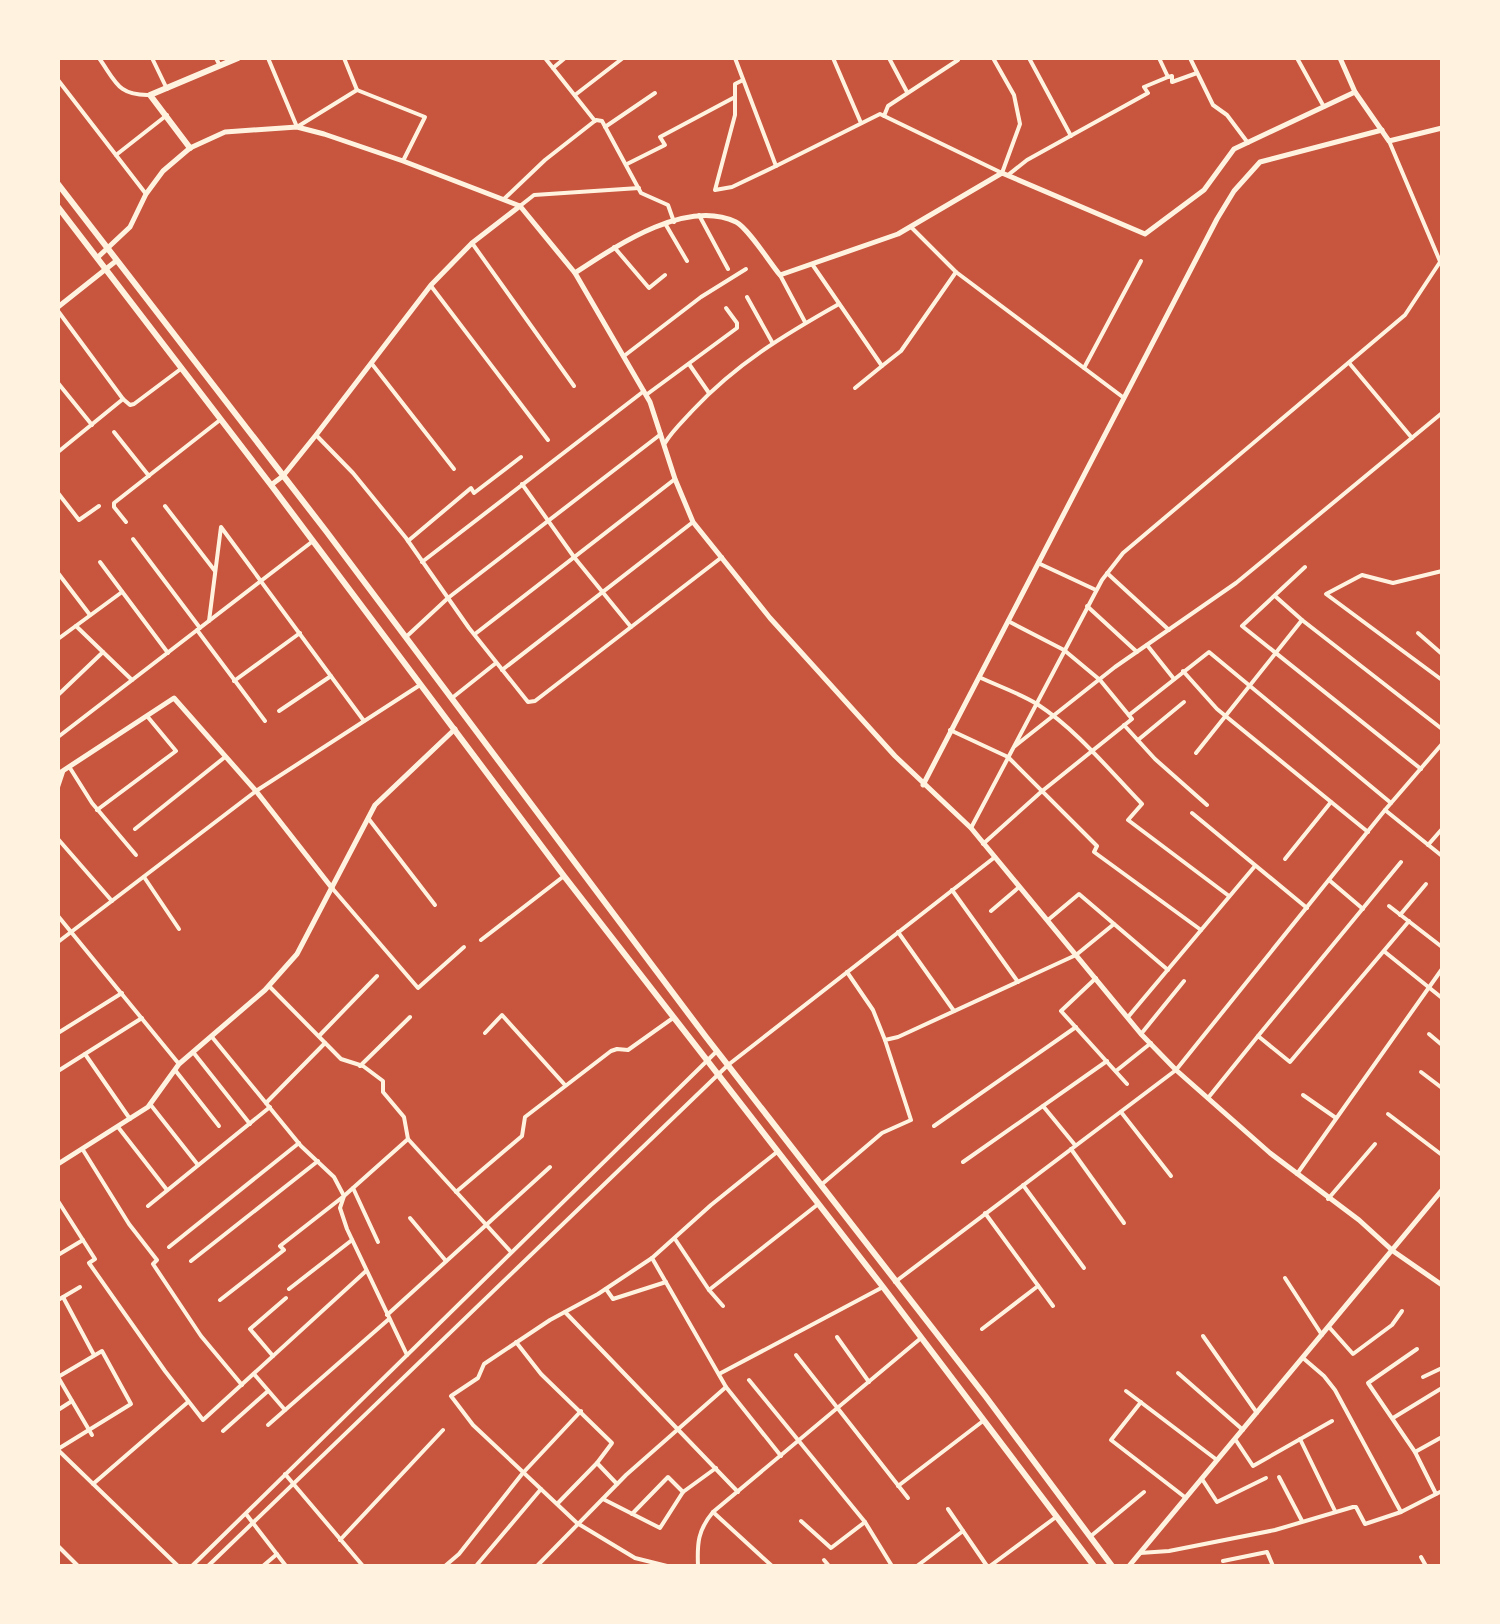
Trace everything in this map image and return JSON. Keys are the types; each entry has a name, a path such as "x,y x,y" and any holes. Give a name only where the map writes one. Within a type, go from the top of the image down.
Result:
{"main road":[{"path":"190,148 150,95 238,58"},
{"path":"58,184 1112,1566"},
{"path":"58,207 564,876 883,1287 1094,1566"},
{"path":"514,807 527,798"},
{"path":"1010,1456 1023,1446"}],"street":[{"path":"99,58 120,88 131,96 150,95"},
{"path":"152,58 167,89"},
{"path":"216,58 220,66"},
{"path":"268,58 297,127"},
{"path":"344,58 357,90 425,117 403,161"},
{"path":"545,58 595,121"},
{"path":"553,68 565,58"},
{"path":"575,95 623,58"},
{"path":"735,58 776,166"},
{"path":"833,58 861,123"},
{"path":"889,58 907,92"},
{"path":"993,58 1014,95 1020,124 1005,174"},
{"path":"1030,58 1071,136"},
{"path":"1159,58 1168,77"},
{"path":"1190,58 1213,105 1227,115 1248,143"},
{"path":"1297,58 1324,107"},
{"path":"971,828 1087,606 1123,553 1405,315 1441,264 1389,141 1355,92 1340,58"},
{"path":"884,116 888,106 958,60"},
{"path":"780,275 898,234 1148,93 1144,87 1168,77 1172,76 1172,82 1197,73"},
{"path":"58,80 146,194"},
{"path":"743,80 735,84 735,115 715,190 732,187 880,114 1005,174 1145,234 1204,190 1234,149 1355,92"},
{"path":"297,127 357,90"},
{"path":"605,127 655,93"},
{"path":"626,165 665,145 660,137 735,97"},
{"path":"116,155 167,115"},
{"path":"504,199 545,160 595,121 602,121 641,193 668,205 674,222"},
{"path":"97,258 130,227 146,194 163,171 190,148 225,132 297,127 403,161 520,206 575,273 645,393 693,522 799,651 923,785 971,828 1141,1034 1176,1070 1207,1099 1328,1199 1359,1220 1393,1251 1441,1281"},
{"path":"1389,141 1442,128"},
{"path":"923,785 1217,219 1248,174 1260,162 1382,130"},
{"path":"271,485 283,476 316,435 431,285 472,243 534,195 639,188"},
{"path":"575,273 635,236 674,222 699,215 738,223 780,275 806,323"},
{"path":"699,215 728,269"},
{"path":"666,225 687,261"},
{"path":"911,227 956,272 1124,398"},
{"path":"472,243 574,386"},
{"path":"614,247 649,288 665,275"},
{"path":"116,261 58,309 123,399 132,405 182,368"},
{"path":"1084,368 1141,261"},
{"path":"812,264 882,366"},
{"path":"624,356 701,297 746,269"},
{"path":"855,388 901,351 956,272"},
{"path":"431,285 548,440"},
{"path":"747,297 772,342"},
{"path":"665,444 709,393 772,342 839,304"},
{"path":"422,562 522,484 737,328 737,323 726,308"},
{"path":"372,363 454,469"},
{"path":"689,364 709,393"},
{"path":"1350,364 1412,438"},
{"path":"58,383 92,425"},
{"path":"58,452 123,399"},
{"path":"1013,747 1137,652 1236,583 1442,413"},
{"path":"126,522 112,505 220,420"},
{"path":"114,432 149,476"},
{"path":"405,638 448,598 661,434"},
{"path":"316,435 353,473 408,541 474,635 528,702 535,701 722,557"},
{"path":"408,541 471,488 474,493 521,457"},
{"path":"474,635 675,479"},
{"path":"522,484 574,557 631,627"},
{"path":"58,493 79,520 99,506"},
{"path":"165,506 215,571"},
{"path":"502,670 693,522"},
{"path":"209,621 221,527 364,721"},
{"path":"133,539 265,721"},
{"path":"58,737 313,541"},
{"path":"100,562 168,653"},
{"path":"1038,563 1096,590"},
{"path":"1305,567 1242,626 1421,769"},
{"path":"1442,571 1393,583 1362,575 1326,594 1442,680"},
{"path":"58,573 90,615"},
{"path":"1107,573 1169,630"},
{"path":"58,639 122,592"},
{"path":"1275,596 1442,729"},
{"path":"1087,606 1137,652"},
{"path":"1196,753 1302,620"},
{"path":"983,844 1041,792 1132,719 1100,680 1064,650 1008,621"},
{"path":"76,626 132,680"},
{"path":"234,681 300,633"},
{"path":"1418,633 1442,654"},
{"path":"1147,645 1174,679"},
{"path":"58,695 103,652"},
{"path":"1129,715 1209,652 1391,803"},
{"path":"452,698 496,663"},
{"path":"1183,671 1224,715 1368,832"},
{"path":"279,711 331,676"},
{"path":"978,677 1035,703 1053,716 1092,751 1142,804 1128,820 1229,896"},
{"path":"58,942 256,791 420,685"},
{"path":"58,787 60,773 174,698 256,791 332,888 418,988 464,947"},
{"path":"1138,740 1184,702"},
{"path":"97,810 176,751 147,716"},
{"path":"1124,725 1155,759 1207,805"},
{"path":"58,1164 150,1104 177,1067 269,986 297,954 375,805 455,729"},
{"path":"950,730 1008,757 1097,846 1094,852 1201,930"},
{"path":"895,1282 1176,1070 1385,810 1442,744"},
{"path":"135,829 225,757"},
{"path":"70,768 97,810 136,855"},
{"path":"1285,859 1331,802"},
{"path":"1385,810 1442,856"},
{"path":"1192,813 1307,908"},
{"path":"368,818 435,905"},
{"path":"1428,845 1442,829"},
{"path":"58,839 112,901"},
{"path":"208,1566 728,1065 995,857"},
{"path":"1207,1099 1401,862"},
{"path":"1128,1017 1255,866"},
{"path":"481,940 564,876"},
{"path":"144,877 179,929"},
{"path":"1329,880 1363,909"},
{"path":"1400,915 1426,884"},
{"path":"991,911 1018,888"},
{"path":"952,890 1018,982"},
{"path":"1046,921 1079,894 1168,970"},
{"path":"1389,906 1442,947"},
{"path":"58,916 142,1018 219,1126"},
{"path":"1258,1036 1290,1062 1409,921"},
{"path":"885,1040 898,1037 1076,955 1114,924"},
{"path":"898,932 954,1011"},
{"path":"1385,952 1442,998"},
{"path":"1297,1174 1442,969"},
{"path":"821,1185 882,1133 911,1120 873,1010 847,972"},
{"path":"319,1036 377,976"},
{"path":"1096,978 1061,1011 1127,1084"},
{"path":"1141,1034 1184,981"},
{"path":"269,986 341,1059 360,1066 383,1081 383,1092 404,1117 408,1139 511,1252"},
{"path":"58,1033 122,993"},
{"path":"485,1033 502,1015 565,1085"},
{"path":"360,1066 410,1017"},
{"path":"58,1071 142,1018"},
{"path":"456,1192 522,1136 525,1117 611,1051 628,1050 673,1018"},
{"path":"934,1126 1076,1027"},
{"path":"1429,1034 1442,1045"},
{"path":"212,1037 299,1143 334,1177 344,1196 340,1208 352,1240 407,1355"},
{"path":"148,1206 250,1124 325,1043"},
{"path":"1116,1071 1151,1043"},
{"path":"192,1566 717,1051"},
{"path":"193,1052 250,1124"},
{"path":"85,1054 130,1119"},
{"path":"963,1162 1107,1061"},
{"path":"1421,1072 1442,1088"},
{"path":"1303,1095 1336,1118"},
{"path":"150,1104 198,1165"},
{"path":"1043,1106 1124,1223"},
{"path":"1121,1111 1171,1176"},
{"path":"1388,1114 1442,1155"},
{"path":"118,1127 167,1190"},
{"path":"220,1300 284,1250 280,1246 344,1196 408,1139"},
{"path":"169,1247 299,1143"},
{"path":"1328,1199 1375,1144"},
{"path":"83,1150 129,1224 157,1260 153,1264 201,1336 242,1385"},
{"path":"667,1566 635,1558 577,1523 473,1425 451,1396 478,1378 484,1364 516,1342 652,1258 777,1152"},
{"path":"191,1261 318,1161"},
{"path":"268,1425 550,1167"},
{"path":"1023,1185 1084,1268"},
{"path":"353,1188 378,1242"},
{"path":"1129,1566 1442,1190"},
{"path":"58,1201 95,1259 89,1263 203,1420 366,1271"},
{"path":"709,1290 817,1205"},
{"path":"985,1213 1053,1306"},
{"path":"410,1218 446,1261"},
{"path":"674,1238 723,1306"},
{"path":"58,1255 83,1240"},
{"path":"289,1289 352,1240"},
{"path":"652,1258 726,1387 781,1456"},
{"path":"1285,1278 1322,1335"},
{"path":"606,1289 613,1299 666,1282"},
{"path":"982,1329 1038,1286"},
{"path":"80,1287 61,1299 94,1355"},
{"path":"719,1374 883,1287"},
{"path":"273,1356 250,1329 286,1298"},
{"path":"1329,1327 1353,1354 1392,1325 1402,1311"},
{"path":"565,1312 738,1492"},
{"path":"1203,1336 1257,1413"},
{"path":"837,1337 869,1382"},
{"path":"698,1566 698,1538 702,1525 713,1512 921,1338"},
{"path":"516,1342 541,1374 612,1443 558,1503"},
{"path":"1140,1553 1180,1549 1275,1530 1356,1507 1365,1524 1401,1512 1439,1493 1368,1383 1417,1349"},
{"path":"91,1432 58,1377 102,1351 131,1404 91,1432 58,1450 178,1566"},
{"path":"796,1355 908,1498"},
{"path":"1303,1358 1335,1390 1401,1512"},
{"path":"1423,1377 1442,1368"},
{"path":"1178,1373 1243,1430"},
{"path":"254,1374 285,1410"},
{"path":"749,1380 865,1522 892,1566"},
{"path":"537,1566 617,1484 726,1387"},
{"path":"1392,1419 1442,1388"},
{"path":"223,1431 268,1391"},
{"path":"1126,1391 1217,1460"},
{"path":"58,1410 72,1401"},
{"path":"93,1484 188,1402"},
{"path":"1141,1402 1111,1440 1186,1498"},
{"path":"445,1566 459,1554 522,1474 581,1411"},
{"path":"898,1486 983,1421"},
{"path":"1235,1439 1253,1466 1332,1421"},
{"path":"340,1540 443,1430"},
{"path":"1415,1452 1442,1437"},
{"path":"1300,1439 1335,1511"},
{"path":"597,1463 617,1484"},
{"path":"603,1499 660,1528 683,1492 716,1468"},
{"path":"285,1474 363,1566"},
{"path":"632,1514 668,1477 683,1492"},
{"path":"1279,1477 1302,1521"},
{"path":"1202,1479 1217,1502 1266,1478"},
{"path":"476,1566 541,1489"},
{"path":"1090,1537 1144,1492"},
{"path":"948,1509 989,1566 1056,1517"},
{"path":"713,1512 772,1566"},
{"path":"245,1513 286,1566"},
{"path":"801,1521 831,1548 865,1522"},
{"path":"917,1566 963,1531"},
{"path":"58,1546 78,1566"},
{"path":"1223,1561 1267,1552 1273,1566"},
{"path":"263,1566 277,1554"},
{"path":"1421,1557 1426,1566"},
{"path":"824,1560 829,1566"}]}
